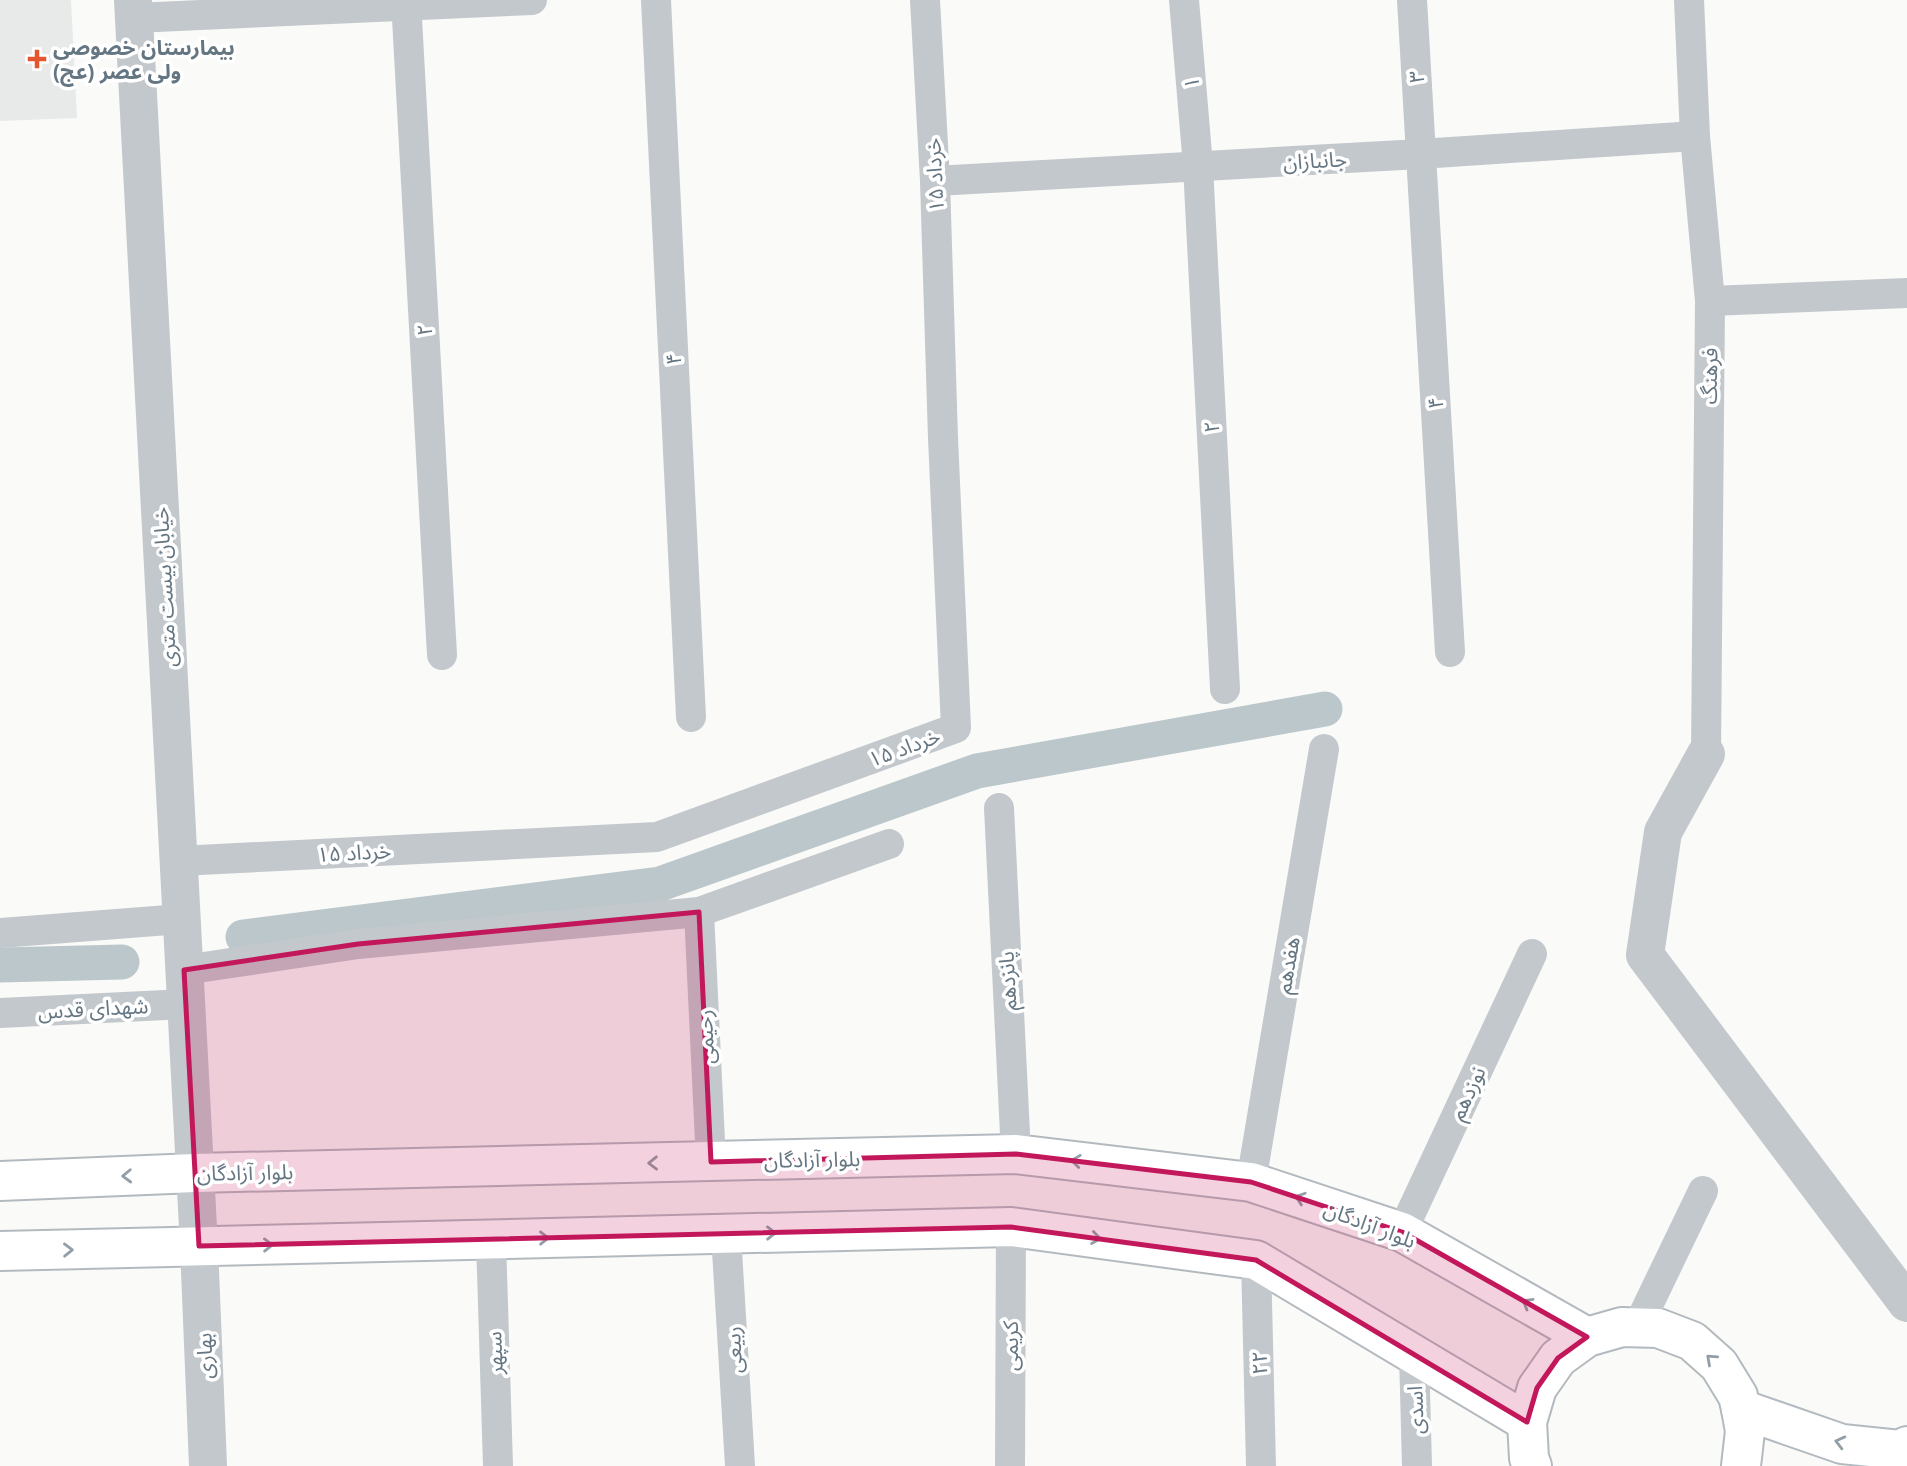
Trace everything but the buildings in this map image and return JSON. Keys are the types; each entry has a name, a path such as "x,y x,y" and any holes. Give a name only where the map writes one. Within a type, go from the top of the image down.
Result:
{"main road":[{"name":"بلوار آزادگان","path":"0,1181 195,1173 1016,1154 1251,1182 1402,1232 1587,1337"},
{"path":"0,1251 1011,1227 1256,1260 1527,1422"},
{"path":"1532,1466 1527,1422 1537,1388 1558,1358 1587,1337 1622,1327 1658,1328 1692,1341 1719,1365 1738,1396 1741,1409 1745,1431 1741,1466"},
{"path":"1741,1409 1842,1444 1900,1450 1907,1446"}],"street":[{"path":"134,9 532,0"},
{"name":"۴","path":"656,0 691,717"},
{"name":"۱۵ خرداد","path":"179,861 657,837 956,728 935,181 925,0"},
{"name":"۱","path":"1184,0 1198,166"},
{"name":"۳","path":"1412,0 1420,154"},
{"name":"فرهنگ","path":"1689,0 1695,136 1710,301 1706,754"},
{"name":"۲","path":"406,3 442,655"},
{"name":"خیابان بیست متری","path":"134,9 195,1173"},
{"name":"جانبازان","path":"935,181 1695,136"},
{"name":"۴","path":"1420,154 1450,652"},
{"name":"۲","path":"1198,166 1225,689"},
{"path":"1710,301 1907,293"},
{"name":"هفدهم","path":"1251,1182 1324,748"},
{"path":"1706,754 1663,832 1645,955 1907,1303"},
{"name":"پانزدهم","path":"999,808 1016,1154"},
{"name":"شهدای قدس","path":"0,1013 185,987 358,944 699,912 889,844"},
{"name":"رحیمی","path":"699,912 711,1162"},
{"path":"0,933 181,919"},
{"name":"نوزدهم","path":"1402,1232 1532,954"},
{"name":"بهاری","path":"195,1173 208,1466"},
{"path":"1637,1328 1703,1191"},
{"name":"کریمی","path":"1010,1466 1011,1227"},
{"name":"ربیعی","path":"726,1234 740,1466"},
{"name":"سپهر","path":"491,1240 498,1466"},
{"name":"۲۲","path":"1256,1260 1261,1466"},
{"name":"اسدی","path":"1414,1354 1417,1466"}],"highlighted area":[{"path":"699,912 711,1162 1016,1154 1251,1182 1402,1232 1587,1337 1558,1358 1537,1388 1527,1422 1256,1260 1011,1227 199,1246 184,970 358,944"}],"shaded area":[{"name":"بیمارستان خصوصی ولی عصر (عج)","path":"0,0 71,0 77,118 0,121"}],"waterway":[{"path":"243,937 660,884 977,771 1325,709"},
{"path":"0,965 122,962"}],"place":[{"name":"بیمارستان خصوصی ولی عصر (عج)","path":"37,59"}]}
